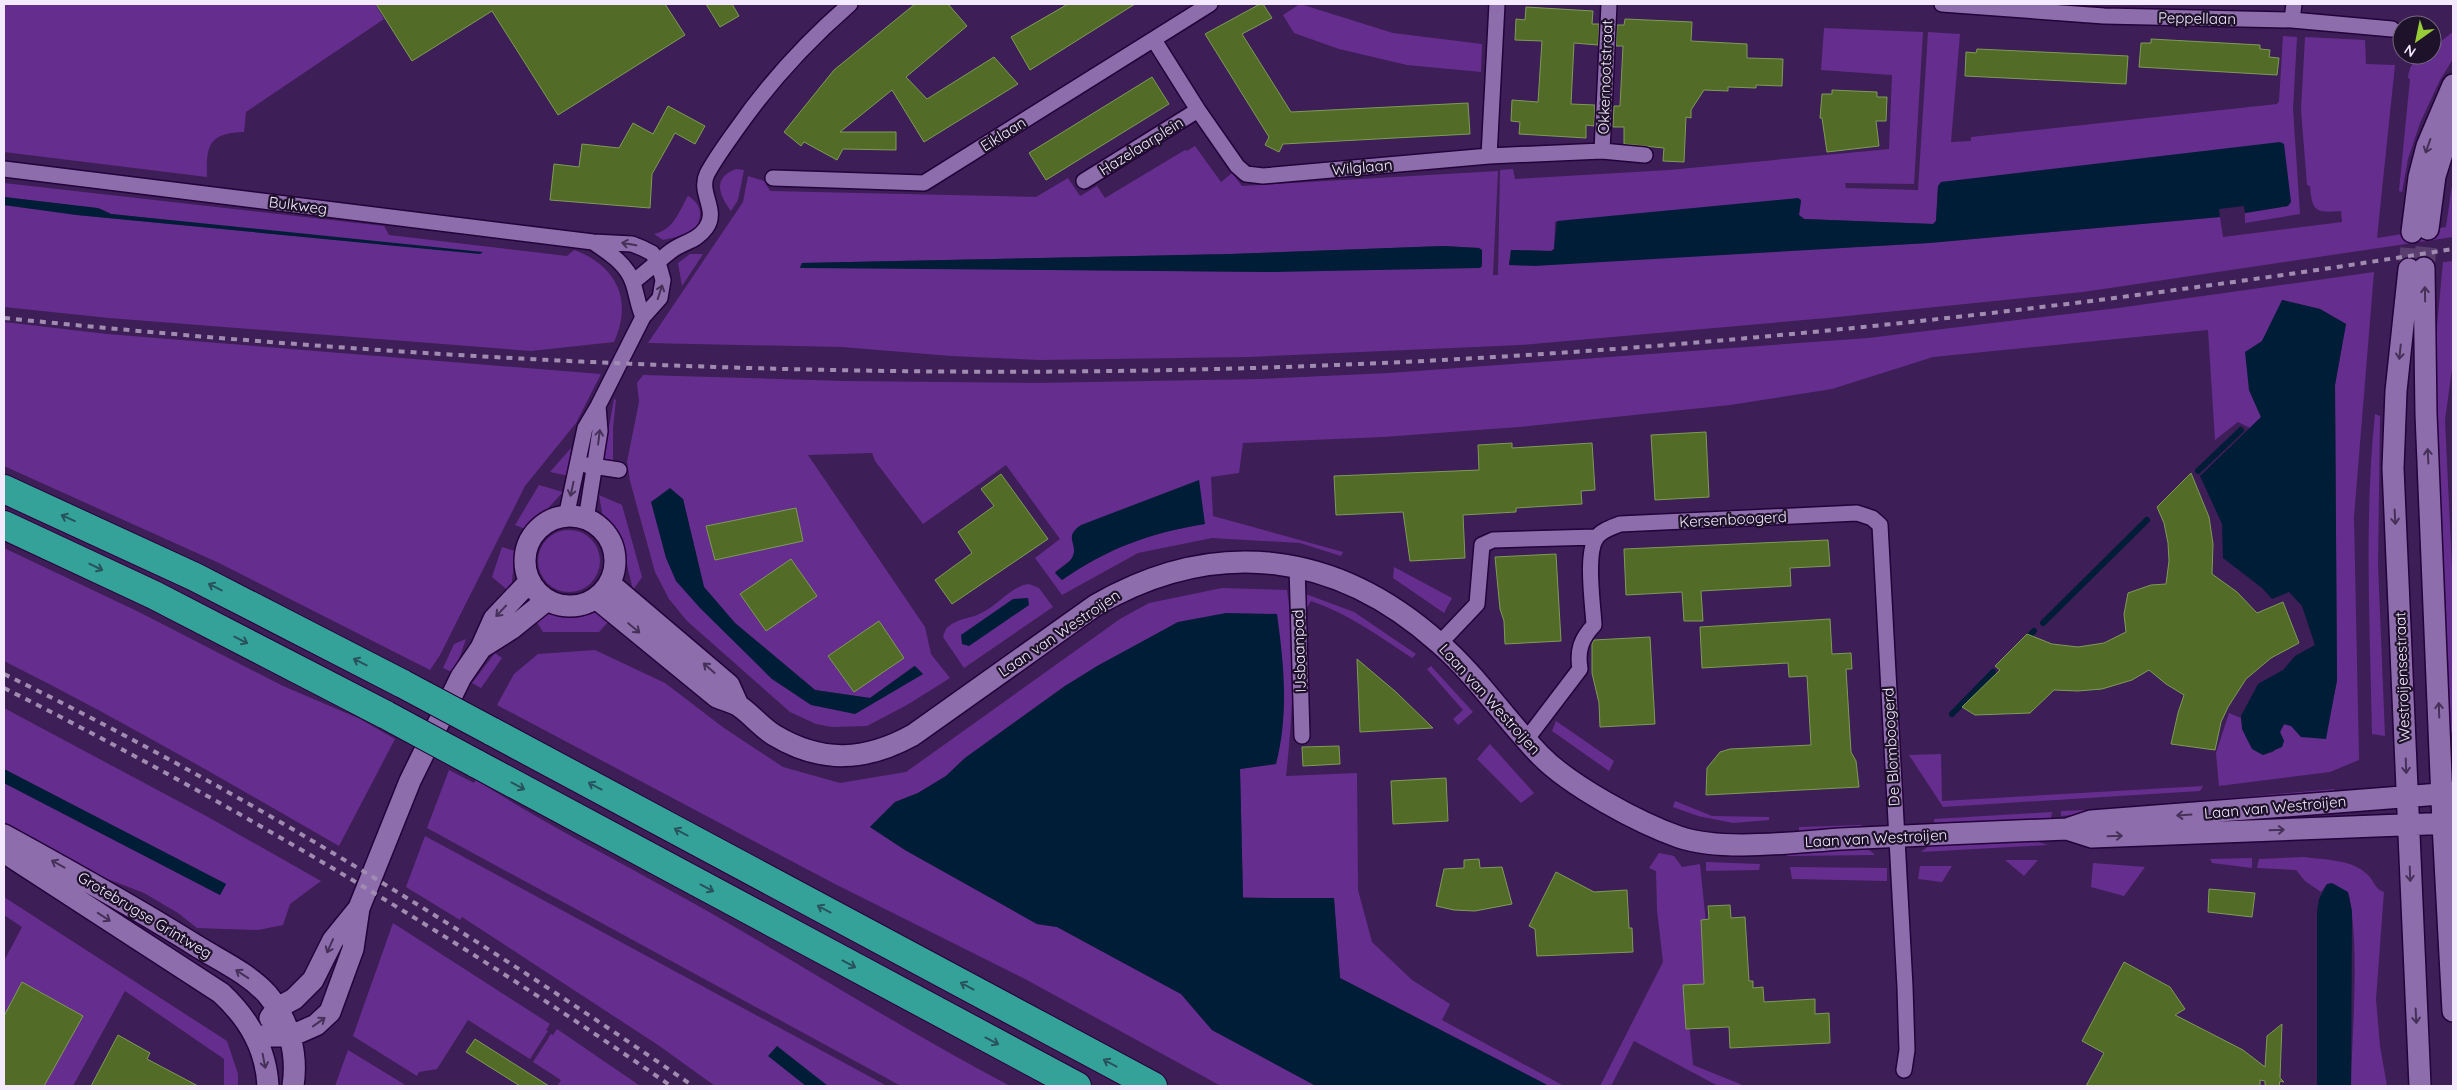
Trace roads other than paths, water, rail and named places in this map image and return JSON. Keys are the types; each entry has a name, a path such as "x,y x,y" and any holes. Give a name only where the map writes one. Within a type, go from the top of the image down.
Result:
{"highway":[{"path":"4,489 195,577 403,684 1153,1086"},
{"path":"4,526 154,595 386,715 1077,1086"}],"street":[{"path":"643,317 636,300 633,282 672,250 695,239 706,227 711,219 711,209 705,192 704,182 724,147 769,84 801,48 850,4"},
{"name":"Eiklaan","path":"773,178 924,182 1210,4"},
{"path":"1489,156 1497,4"},
{"name":"Okkernootstraat","path":"1602,151 1608,4"},
{"name":"Peppellaan","path":"1942,4 2292,20 2392,30"},
{"path":"2292,20 2294,4"},
{"name":"Wilglaan","path":"1154,40 1198,110 1237,166 1246,174 1263,176 1489,156"},
{"path":"2453,85 2427,146 2419,177 2420,230 2453,118"},
{"name":"Hazelaarplein","path":"1084,181 1198,110"},
{"name":"Okkernootstraat","path":"1489,156 1602,151 1645,156"},
{"name":"Bulkweg","path":"4,169 593,242 632,244 652,253 658,262"},
{"name":"Bulkweg","path":"593,242 620,262 633,282"},
{"path":"576,518 577,464 585,428 643,317 660,298 663,287 663,273 658,262"},
{"name":"Westroijensestraat","path":"2420,1086 2393,458 2396,391 2417,269 2447,794 2453,1010"},
{"path":"576,518 595,467 600,431 598,406"},
{"path":"577,464 619,470"},
{"name":"Kersenboogerd","path":"1440,643 1477,604 1482,544 1494,540 1596,537 1605,530 1620,524 1857,513 1872,518"},
{"path":"576,518 601,529 611,542 615,567 603,591 584,604 559,605 547,600 530,581 526,569 525,556 529,544 540,528 548,522 576,518"},
{"name":"De Blomboogerd","path":"1872,518 1880,525 1907,1041 1904,1070"},
{"path":"1526,740 1580,669 1578,654 1584,635 1594,625 1591,552 1596,537"},
{"name":"Laan van Westroijen","path":"603,591 717,697 738,705 774,734 790,743 835,756 862,755 894,745 913,735 1080,616 1128,587 1162,574 1215,563 1270,562 1297,566 1343,581 1369,594 1440,643 1484,689 1526,740 1568,779 1618,808 1681,838 1703,843 1741,844 2067,829 2091,821 2447,794"},
{"name":"IJsbaanpad","path":"1297,566 1302,736"},
{"path":"256,1036 290,1036 316,1025 330,1012 353,950 359,908 410,781 461,677 481,648 494,619 530,581"},
{"path":"481,648 511,629 547,600"},
{"name":"Laan van Westroijen","path":"2067,829 2092,837 2448,824"},
{"name":"Grotebrugse Grintweg","path":"4,835 138,909 247,977 267,994 277,1008 290,1036 296,1068 293,1086"},
{"name":"Grotebrugse Grintweg","path":"4,852 221,993 244,1017 256,1036 262,1049 268,1086"},
{"path":"256,1036 277,1008 294,999 313,980 333,940 359,908"}],"water":[{"path":"2280,142 2284,144 2291,202 2288,206 2245,213 2244,206 2219,209 2220,217 1929,243 1534,266 1509,265 1511,250 1551,251 1554,249 1557,221 1798,198 1801,200 1799,215 1804,219 1933,224 1936,221 1938,186 1941,182"},
{"path":"4,197 98,208 111,214 483,252 480,254 77,215 4,205"},
{"path":"1443,246 1479,248 1482,250 1482,266 1480,268 1273,272 800,268 802,263 1230,254"},
{"path":"2282,300 2320,309 2346,324 2335,385 2337,680 2326,739 2301,737 2291,726 2284,724 2280,732 2284,741 2282,747 2263,755 2252,749 2242,729 2241,716 2258,684 2283,670 2295,656 2315,645 2302,606 2289,592 2272,599 2262,588 2223,558 2222,524 2200,476 2261,417 2249,390 2245,352 2262,341"},
{"path":"1199,480 1205,524 1166,532 1130,543 1096,559 1062,580 1055,573 1072,559 1074,552 1073,533 1081,525"},
{"path":"670,488 683,499 704,587 735,623 815,690 870,698 915,666 923,674 855,714 811,705 772,679 700,608 676,581 666,558 651,502"},
{"path":"1028,598 1029,605 969,646 962,644 961,635 1013,599"},
{"path":"1226,613 1277,614 1282,652 1284,708 1283,726 1276,764 1240,769 1243,898 1334,898 1340,978 1549,1086 1316,1086 1212,1030 1181,994 1057,927 1037,924 905,850 870,827 895,802 918,793 946,776 965,758 1065,686 1097,666 1178,622"},
{"path":"4,769 226,884 220,895 4,783"},
{"path":"2332,883 2348,892 2352,911 2351,1086 2317,1086 2317,912 2319,899 2327,884"},
{"path":"777,1046 828,1086 806,1086 768,1056"}],"waterway":[{"path":"2198,471 2241,430"},
{"path":"2043,623 2147,520"},
{"path":"2025,640 2034,631"},
{"path":"1952,714 1993,672"}],"tunnel":[{"path":"2424,268 2428,229"},
{"path":"2409,269 2412,232"}],"railway":[{"path":"4,318 342,347 681,366 1020,372 1190,370 1497,357 1772,336 2045,307 2317,270 2453,249"},
{"path":"4,674 94,719 182,767 356,867 526,974 693,1086"},
{"path":"4,688 176,779 345,875 510,978 671,1086"}]}
